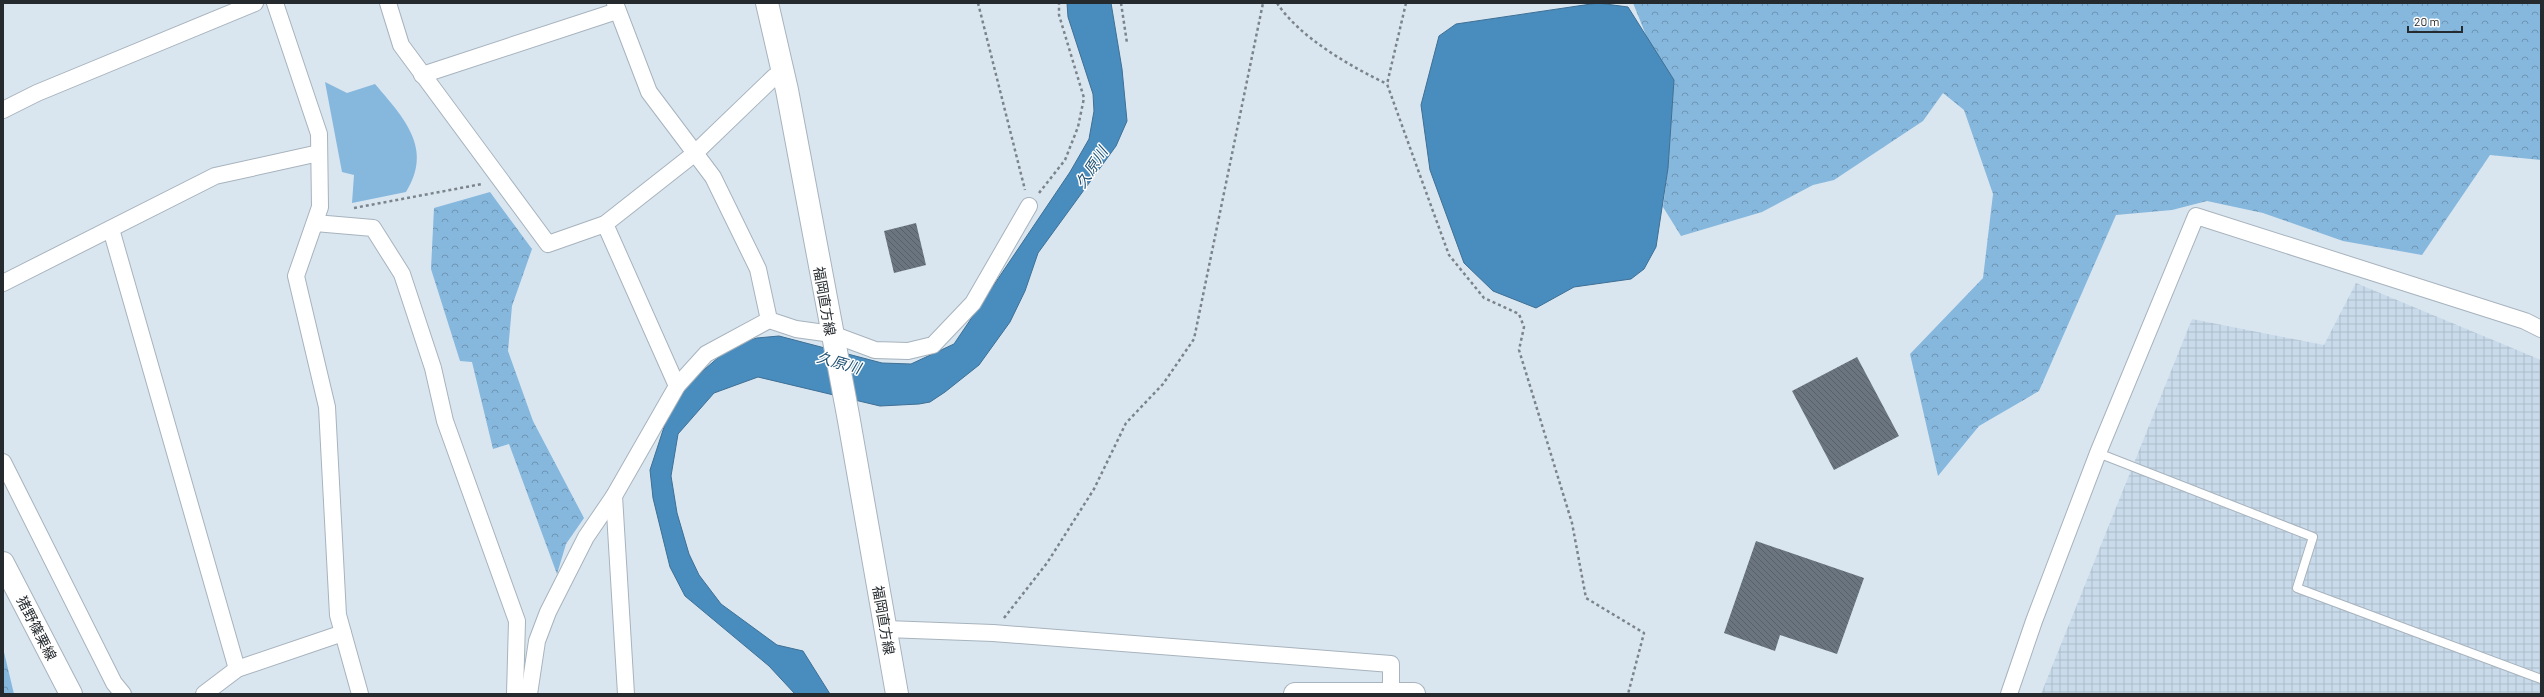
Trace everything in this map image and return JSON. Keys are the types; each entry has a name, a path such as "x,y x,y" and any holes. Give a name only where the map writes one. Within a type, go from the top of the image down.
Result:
{"main road":[{"name":"福岡直方線","path":"767,3 784,74 832,340 848,415 897,694"},
{"name":"猪野篠栗線","path":"3,563 71,694"},
{"path":"1295,694 1414,694"}],"street":[{"path":"3,110 37,93 255,3"},
{"path":"275,3 319,134 320,207 296,276 327,406 338,615 360,694"},
{"path":"388,3 401,45 548,244 605,224 694,154 774,77 784,74"},
{"path":"422,75 616,7 649,92 694,154 713,177 758,269 769,320"},
{"path":"3,283 215,176 319,153"},
{"path":"529,694 537,641 548,612 586,537 614,496 677,386 706,354 769,320 832,340 875,350 908,351 934,345 973,303 1029,206"},
{"path":"2009,694 2034,621 2098,453 2196,216 2320,254 2524,321 2541,329"},
{"path":"315,223 373,228 402,274 433,368 445,421 517,621 515,694"},
{"path":"605,224 677,386"},
{"path":"111,229 237,669"},
{"path":"3,462 114,683 123,694"},
{"path":"614,496 626,694"},
{"path":"886,629 993,633 1391,664 1391,693"},
{"path":"204,694 237,669 343,634"}],"lane":[{"path":"2098,453 2313,537 2297,588 2541,679"}],"path":[{"path":"978,3 1029,206"},
{"path":"1029,206 1065,160 1078,127 1084,98 1059,15 1059,3"},
{"path":"1121,3 1127,43"},
{"path":"993,633 1046,563 1090,495 1126,423 1163,384 1194,339 1263,3"},
{"path":"1277,3 1283,12 1319,44 1361,71 1387,84"},
{"path":"1406,3 1387,84 1449,255 1484,298 1519,314 1524,327 1519,350 1572,524 1586,598 1644,633 1628,694"},
{"path":"350,209 501,180"}],"shaded area":[{"path":"2356,283 2541,360 2541,694 2041,694 2192,319 2324,345"}],"green space":[{"path":"1633,3 2541,3 2541,160 2490,155 2422,255 2343,241 2263,213 2207,201 2172,210 2116,215 2039,391 1979,426 1938,476 1910,354 1983,278 1993,194 1964,110 1943,93 1923,121 1834,180 1813,185 1762,212 1681,236 1663,207 1668,168 1674,80 1650,45"},
{"path":"325,82 347,93 375,84 396,109 412,134 416,147 417,161 414,176 406,192 352,203 354,175 342,172"},
{"path":"490,192 532,249 512,306 508,351 533,421 584,518 566,544 557,574 509,444 493,449 472,362 460,361 431,269 434,208"},
{"path":"3,648 14,694 3,694"}],"water":[{"name":"久原川","path":"1067,3 1111,3 1122,69 1127,121 1116,146 1038,253 1025,291 1010,322 979,365 930,402 919,404 880,406 758,377 714,393 678,434 671,476 677,513 689,554 699,575 721,604 777,645 803,651 830,694 795,694 769,666 685,596 670,567 653,498 650,470 667,418 690,382 720,356 743,342 757,338 779,336 882,363 911,364 954,344 1070,172 1089,139 1094,111 1093,94 1068,17"},
{"path":"1598,3 1628,7 1674,80 1668,168 1656,247 1644,269 1631,279 1574,287 1536,308 1493,291 1464,263 1430,170 1421,105 1439,36 1456,24"}],"building":[{"path":"916,223 926,265 894,273 884,231"},
{"path":"1857,357 1899,436 1834,470 1792,391"},
{"path":"1756,541 1864,578 1837,654 1780,635 1775,651 1724,633"}]}
